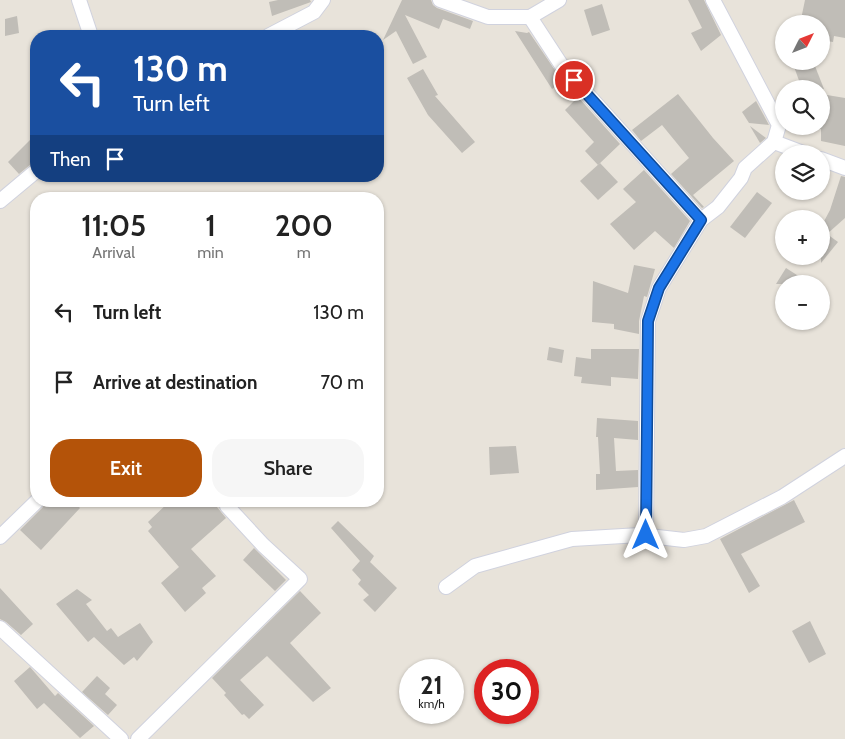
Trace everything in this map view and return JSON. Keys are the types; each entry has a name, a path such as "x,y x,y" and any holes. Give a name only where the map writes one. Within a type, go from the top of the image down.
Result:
{"street":[{"path":"79,0 89,30"},
{"path":"280,30 314,12 324,0"},
{"path":"440,0 488,17 530,17 559,0"},
{"path":"646,535 648,321 659,288 701,220 718,207 741,178 745,168 774,142 779,124 713,0"},
{"path":"530,17 562,66 701,220"},
{"path":"774,142 782,145"},
{"path":"830,162 845,168"},
{"path":"0,201 30,176"},
{"path":"446,587 474,566 572,539 646,535 684,540 706,536 782,496 845,456"},
{"path":"0,537 31,507"},
{"path":"138,739 300,579 263,545 228,507"},
{"path":"0,628 121,739"}],"building":[{"path":"278,0 310,0 311,2 272,16 269,2"},
{"path":"402,0 431,0 437,8 473,21 470,29 443,19 439,29 405,15 427,57 413,64 396,31 384,38"},
{"path":"688,0 704,0 721,35 701,51 691,33 702,28"},
{"path":"805,0 845,0 845,38 834,36 833,42 830,42 830,15 802,15"},
{"path":"602,4 610,30 592,36 584,10"},
{"path":"17,16 19,33 5,36 5,19"},
{"path":"515,31 529,32 563,82 552,89"},
{"path":"423,69 438,95 435,96 475,142 462,153 428,115 407,78"},
{"path":"795,70 817,70 820,80 799,80"},
{"path":"678,94 734,161 693,195 704,207 702,208 671,174 689,158 662,125 641,141 632,130"},
{"path":"830,96 845,98 845,146 821,141 821,135 830,135"},
{"path":"578,97 620,144 598,165 585,151 594,142 565,110"},
{"path":"756,101 769,125 749,123 742,112"},
{"path":"750,126 766,138 760,143"},
{"path":"30,140 30,165 19,174 8,162"},
{"path":"600,163 618,182 598,200 580,181"},
{"path":"644,170 690,221 674,248 655,231 634,250 610,224 636,202 623,189"},
{"path":"841,176 845,177 845,218 830,231 830,210"},
{"path":"757,192 772,203 745,238 730,227"},
{"path":"830,236 838,242 830,252"},
{"path":"634,265 655,269 647,297 644,296 639,321 639,334 614,329 614,324 592,322 593,281 628,293"},
{"path":"786,268 797,275 782,275"},
{"path":"549,347 564,350 562,363 547,360"},
{"path":"591,349 639,349 638,379 611,377 611,386 581,383 582,377 574,376 576,357 591,359"},
{"path":"597,418 638,421 638,440 614,438 616,471 638,470 638,487 596,490 596,474 600,474 598,437 596,437"},
{"path":"516,446 519,473 490,475 489,447"},
{"path":"794,500 805,522 741,554 760,586 749,593 720,539"},
{"path":"43,507 80,508 41,550 20,530"},
{"path":"164,507 217,507 226,518 191,549 216,576 202,588 206,593 185,612 161,583 179,567 148,531 152,527 148,522"},
{"path":"338,521 374,556 370,562 397,588 375,612 363,600 369,595 358,584 361,580 352,570 360,561 331,528"},
{"path":"254,548 286,580 275,591 243,560"},
{"path":"0,588 33,624 21,635 0,619"},
{"path":"77,589 92,600 86,604 107,631 111,628 118,637 140,623 153,642 137,661 134,657 124,665 94,637 88,642 56,604"},
{"path":"300,591 321,613 290,643 331,688 313,702 267,656 240,680 264,705 249,719 244,714 242,715 212,678"},
{"path":"810,621 826,654 809,663 792,631"},
{"path":"30,667 55,696 58,693 94,726 80,738 44,703 37,709 14,681"},
{"path":"97,676 110,688 105,694 117,705 108,715 82,692"}],"route":[{"path":"574,80 701,220 659,288 648,321 646,535"}]}
